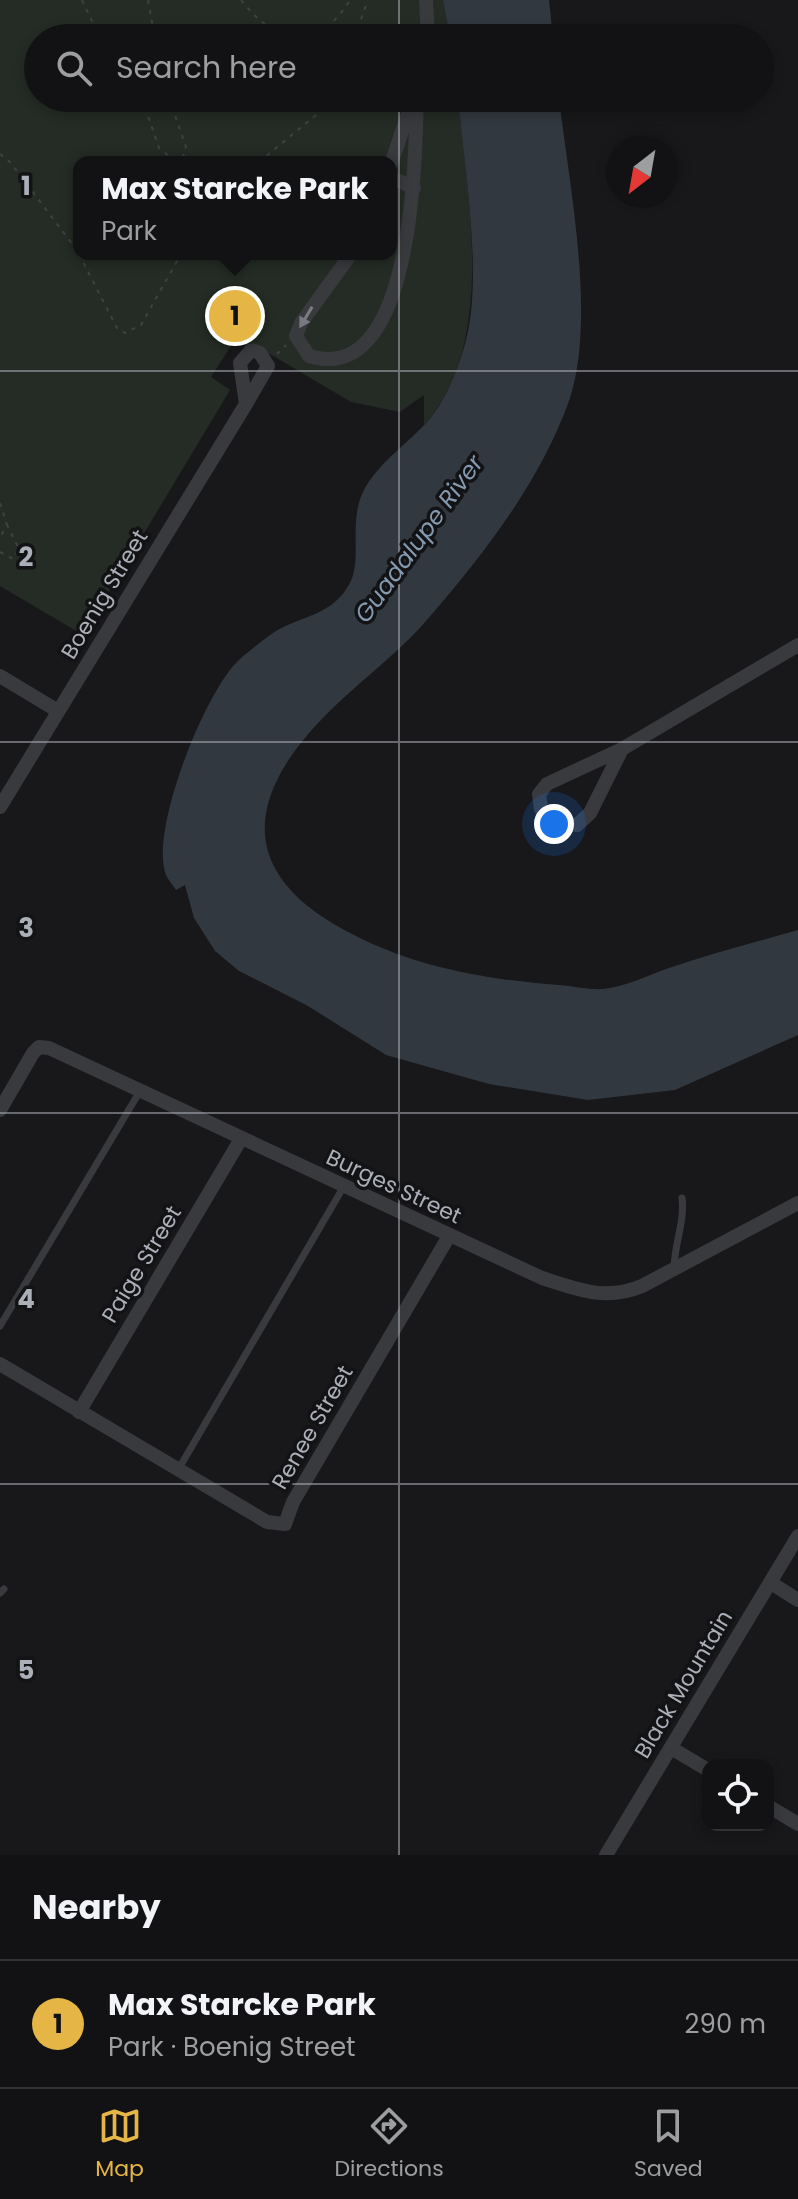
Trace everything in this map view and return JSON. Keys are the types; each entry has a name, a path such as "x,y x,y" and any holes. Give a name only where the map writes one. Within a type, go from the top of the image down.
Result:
{"street":[{"path":"426,0 427,24"},
{"path":"394,156 410,112"},
{"path":"347,260 301,323 296,336 309,356 327,361 348,356 369,340 386,310 401,261 414,188 415,112"},
{"path":"397,181 414,188"},
{"path":"246,404 240,363 244,355 251,350 260,353 268,366"},
{"name":"Boenig Street","path":"0,807 268,366"},
{"path":"622,749 590,813 577,825 550,822 541,809 539,794 547,784 622,749 798,645"},
{"path":"0,676 58,711"},
{"name":"Burges Street","path":"0,1110 39,1047 49,1048 542,1278 598,1295 626,1293 798,1203"},
{"name":"Paige Street","path":"79,1412 241,1139"},
{"name":"Renee Street","path":"0,1364 267,1522 285,1524 293,1502 449,1236"},
{"name":"Black Mountain","path":"606,1855 798,1536"},
{"path":"771,1583 798,1600"},
{"path":"671,1748 702,1766"},
{"path":"774,1810 798,1824"}],"lane":[{"path":"0,1326 140,1091"},
{"path":"178,1470 344,1186"},
{"path":"674,1269 674,1246 684,1212 682,1198"}],"path":[{"path":"82,0 93,24"},
{"path":"148,0 152,24"},
{"path":"241,0 264,24"},
{"path":"331,24 350,0"},
{"path":"359,24 368,0"},
{"path":"147,112 159,148 169,156"},
{"path":"174,112 186,147 183,156"},
{"path":"266,156 317,112"},
{"path":"0,154 10,162 73,246"},
{"path":"82,260 117,328 125,333 141,325 178,260"},
{"path":"268,366 296,336"},
{"path":"0,503 19,549 13,559 0,552"},
{"path":"0,537 7,525"}],"shaded area":[{"path":"0,0 443,0 447,24 24,24 24,112 460,112 467,180 472,269 462,354 447,392 424,425 424,395 400,412 351,402 238,335 211,377 230,390 83,635 0,586"}],"water":[{"path":"443,0 549,0 552,24 447,24"},
{"name":"Guadalupe River","path":"459,112 561,112 581,292 581,332 569,401 528,486 472,566 410,638 306,736 283,768 269,799 265,829 270,858 287,886 315,912 356,936 430,964 507,980 592,989 611,988 798,930 798,1035 675,1090 588,1100 489,1084 386,1055 308,1006 239,971 215,951 194,918 185,885 176,890 166,875 163,854 165,827 183,763 210,701 225,677 250,650 276,631 326,608 343,594 354,573 357,513 365,488 378,470 434,414 446,394 466,340 471,314 471,220"}],"place":[{"name":"Max Starcke Park","path":"235,316"}]}
